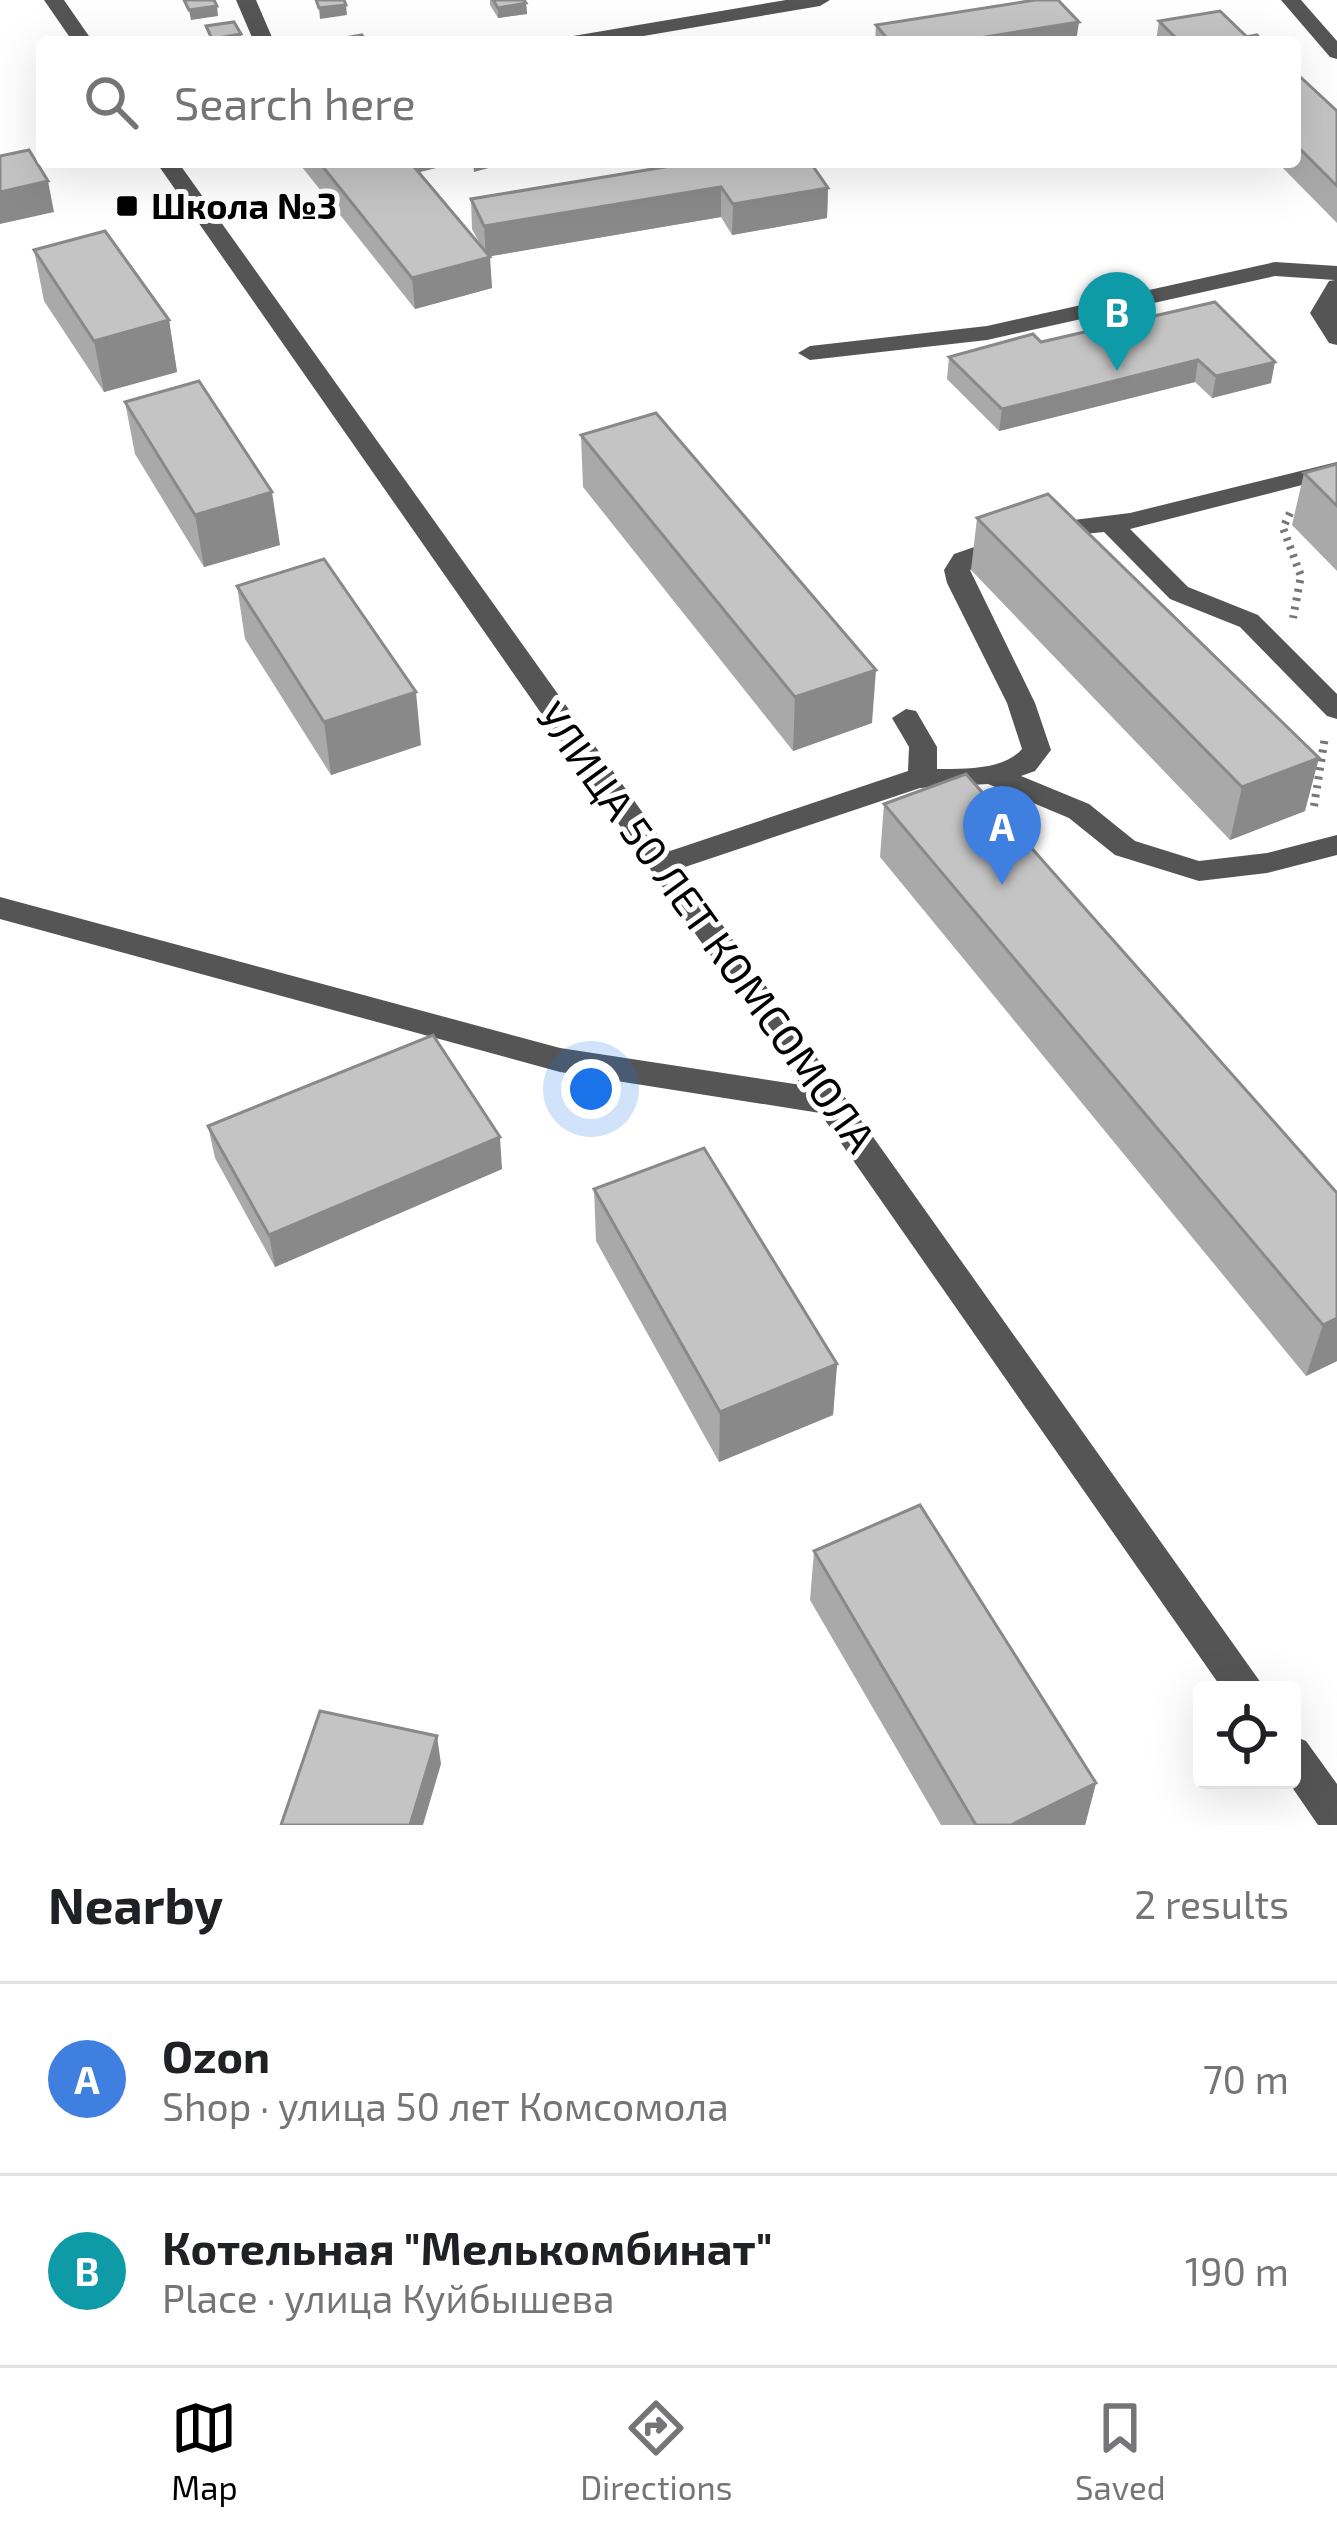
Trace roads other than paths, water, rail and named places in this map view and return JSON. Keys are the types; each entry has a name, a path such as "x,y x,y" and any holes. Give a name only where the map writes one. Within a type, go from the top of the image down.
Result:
{"street":[{"path":"54,0 79,36"},
{"path":"246,0 261,36"},
{"path":"603,36 765,4 820,0"},
{"path":"1291,0 1337,53"},
{"name":"УЛИЦА 50 ЛЕТ КОМСОМОЛА","path":"171,168 1240,1681"},
{"path":"810,353 987,333 1275,269 1337,273"},
{"path":"1337,286 1322,313 1337,338"},
{"path":"660,865 918,778 994,776 1025,764 1037,750 1021,703 960,584 959,565 970,556 1050,530 1111,524 1337,469"},
{"path":"1111,524 1179,593 1250,621 1337,710"},
{"path":"906,718 925,752 925,767 918,778"},
{"path":"994,776 1079,811 1125,848 1199,871 1267,863 1337,845"},
{"path":"0,908 560,1060 832,1102"},
{"path":"1301,1767 1337,1818"}],"place":[{"name":"Школа №3","path":"127,206"},
{"name":"Котельная \"Мелькомбинат\"","path":"1117,371"},
{"name":"Ozon","path":"1002,885"}]}
